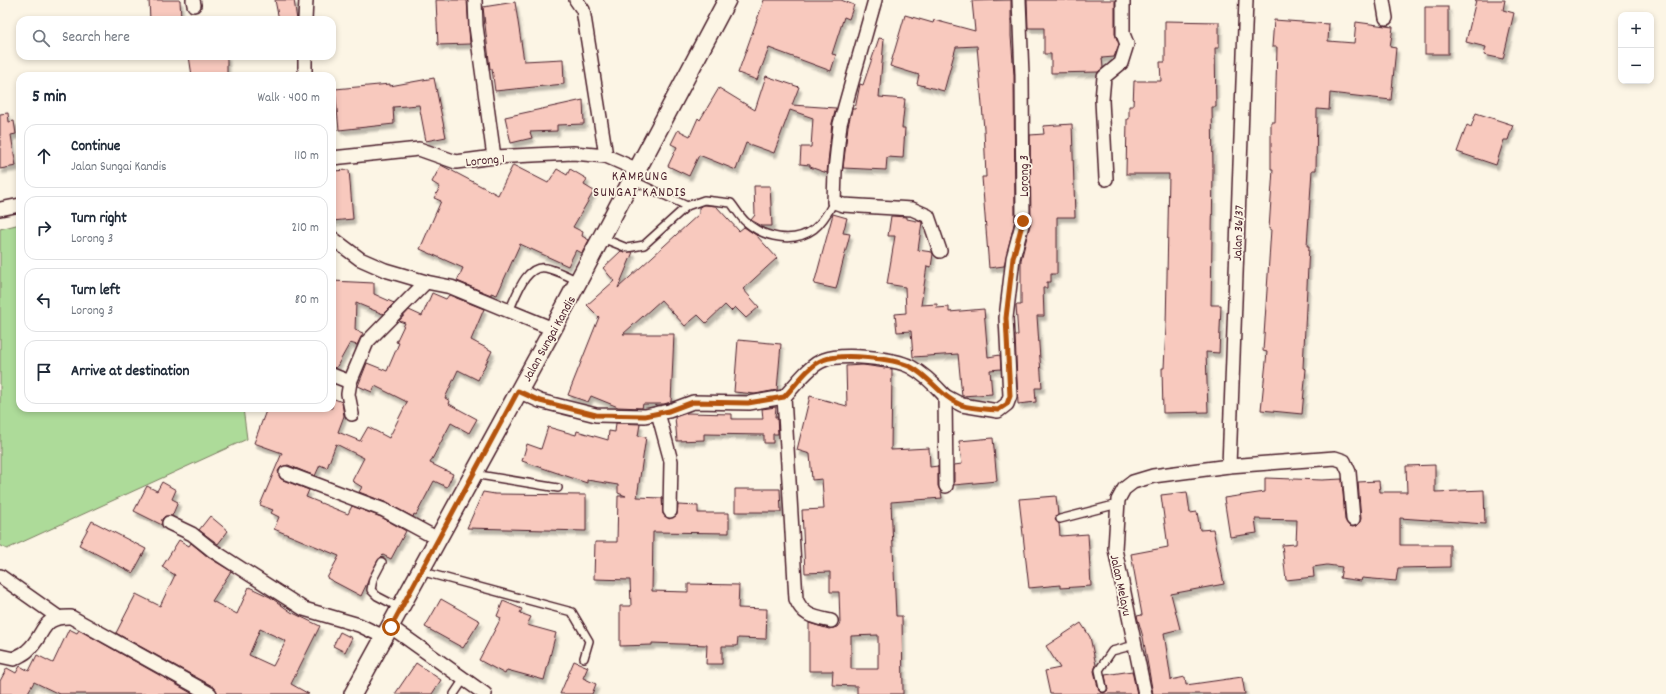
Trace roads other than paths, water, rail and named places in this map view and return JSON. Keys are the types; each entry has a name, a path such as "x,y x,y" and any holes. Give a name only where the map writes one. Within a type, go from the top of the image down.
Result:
{"street":[{"path":"306,0 306,16"},
{"path":"475,0 476,26 494,157"},
{"path":"576,0 583,10 606,156"},
{"name":"Jalan Sungai Kandis","path":"353,694 579,281 726,0"},
{"path":"875,0 840,124 835,171 834,202 843,205 912,209 928,216 940,251"},
{"name":"Lorong 3","path":"784,397 804,374 823,360 855,357 884,359 910,366 930,379 945,396 962,405 998,410 1007,404 1010,396 1006,318 1013,258 1023,221 1022,82 1018,0"},
{"path":"1106,179 1102,100 1104,77 1121,63 1127,44 1123,34 1123,0"},
{"name":"Jalan 36/37","path":"1229,466 1246,0"},
{"path":"1383,0 1386,18"},
{"path":"305,60 305,72"},
{"name":"Lorong 1","path":"336,158 419,149 456,162 494,157 573,153 606,156 635,175"},
{"path":"0,209 16,205"},
{"path":"336,241 360,259 385,270 426,282 451,286 553,329"},
{"path":"352,414 348,394 350,382 367,342 426,282"},
{"path":"336,377 350,382"},
{"path":"518,391 540,401 596,415 645,416 693,402 748,403 784,397 796,599 800,609 813,617 831,621"},
{"path":"945,396 946,486"},
{"path":"658,413 671,461 670,511"},
{"name":"Jalan Melayu","path":"1145,694 1115,549 1118,504 1124,489 1133,482 1154,476 1229,466 1335,458 1344,461 1349,472 1353,519"},
{"path":"286,473 384,510 438,539"},
{"path":"169,523 192,534 212,550 304,609 388,632 464,679 485,694"},
{"path":"0,576 58,617"},
{"path":"0,656 14,659 28,650 46,625 58,617 71,617 210,694"}],"lane":[{"path":"635,175 687,206"},
{"path":"601,238 626,248 644,245 687,206 704,200 731,203 746,222 767,235 786,238 804,235 815,228 834,202"},
{"path":"509,311 522,283 529,274 535,270 544,268 579,281"},
{"path":"473,474 558,488"},
{"path":"1060,519 1118,504"},
{"path":"382,562 372,579 371,590 377,596 400,608"},
{"path":"420,571 572,612 589,641 584,658"},
{"path":"1103,688 1099,670 1112,651 1135,645"},
{"path":"454,694 464,679"}],"district":[{"name":"KAMPUNG SUNGAI KANDIS","path":"640,184"}]}
